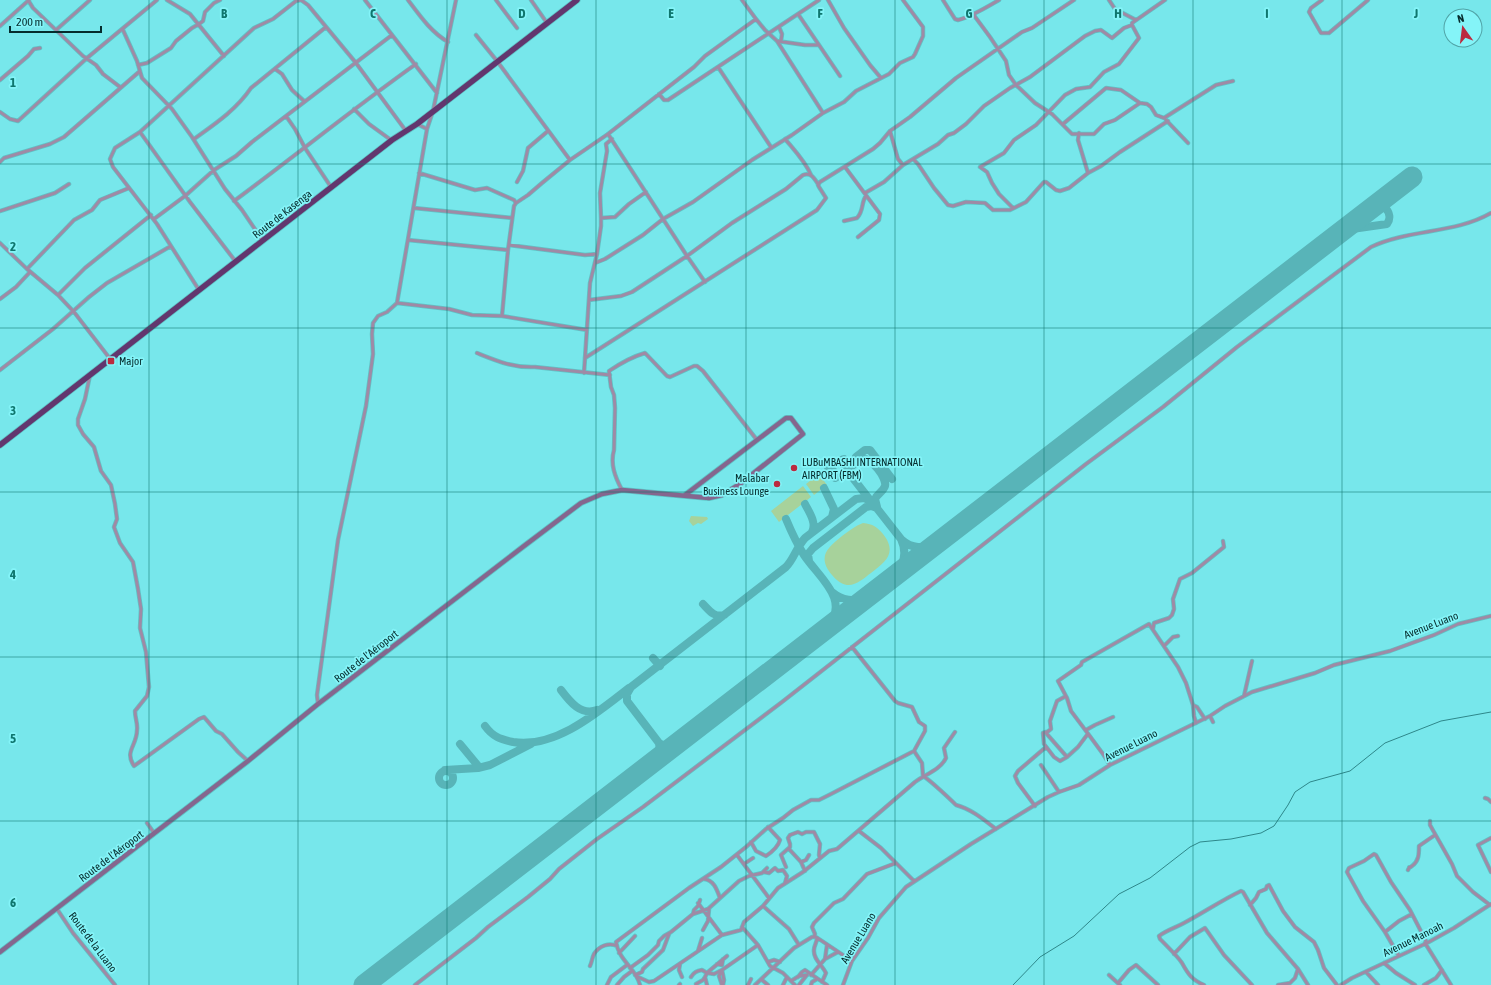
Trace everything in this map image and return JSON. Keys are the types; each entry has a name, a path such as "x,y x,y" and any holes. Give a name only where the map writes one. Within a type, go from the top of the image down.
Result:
{"highway":[{"name":"Route de Kasenga","path":"0,445 392,140 417,124 577,0"}],"main road":[{"name":"Route de l'Aéroport","path":"0,952 248,761 318,704 581,503 602,494 622,490 709,498 722,496 804,435 791,418 786,418 757,440"},
{"path":"684,495 757,440"}],"street":[{"path":"0,26 28,0 33,8 56,30 96,65 103,74 120,87"},
{"path":"56,30 90,0"},
{"path":"1,114 18,121 87,58 123,30 157,0"},
{"path":"167,0 185,10 199,24 224,56"},
{"path":"138,65 147,63 167,51 176,41 203,21 205,12 214,3 220,0"},
{"path":"200,290 154,219 113,167 110,159 115,148 140,132 254,28 272,19 296,1 301,0 308,5 356,63 406,131"},
{"path":"365,0 437,93"},
{"path":"408,0 437,35 448,42"},
{"path":"318,704 338,540 366,406 373,354 373,322 378,316 386,312 397,303 427,129 433,111 456,0"},
{"path":"496,0 517,28"},
{"path":"532,0 547,23"},
{"path":"742,0 765,30 776,41 823,113"},
{"path":"659,94 666,101 819,0"},
{"path":"828,0 844,28 870,65 882,78"},
{"path":"595,263 605,259 643,235 664,219 693,202 733,172 786,139 823,113 844,102 856,90 889,74 900,63 913,57 916,54 923,36 923,27 903,0"},
{"path":"943,0 956,19 960,20 978,13 998,0"},
{"path":"818,184 873,149 890,131 910,117 956,78 1022,32 1032,28 1074,0"},
{"path":"1109,0 1115,9 1136,20"},
{"path":"844,221 854,220 860,216 866,195 884,182 903,165 938,144 948,135 954,133 966,124 984,106 1030,77 1089,34 1101,30 1112,38 1165,0"},
{"path":"1322,0 1310,8 1309,14 1321,33 1324,34 1329,33 1368,0"},
{"path":"798,14 840,76"},
{"path":"973,14 990,36 1006,61 1010,75 1016,85 1035,103 1049,111 1072,134 1094,134 1104,124 1115,120 1140,104 1147,104 1153,109 1156,115 1168,121 1188,143"},
{"path":"502,316 508,250 514,206 516,203 528,195 570,160 608,134 694,67 705,56 756,18"},
{"path":"1013,208 999,194 992,183 988,172 980,167 1004,153 1014,140 1036,125 1060,100 1071,91 1090,87 1104,72 1122,62 1139,38 1132,25"},
{"path":"194,139 242,101 250,88 326,27"},
{"path":"779,27 782,34 781,41"},
{"path":"123,30 144,80 172,109 263,241"},
{"path":"154,219 186,196 214,170 236,156 252,142 392,35"},
{"path":"476,35 570,160"},
{"path":"776,41 805,45 818,44"},
{"path":"0,80 34,49 40,48"},
{"path":"234,201 378,91 416,64"},
{"path":"718,67 771,147"},
{"path":"275,69 282,74 292,90 304,102"},
{"path":"0,162 4,158 50,144 64,137 140,71"},
{"path":"1164,118 1216,85 1233,80"},
{"path":"1063,124 1106,88 1121,90 1140,104"},
{"path":"354,110 369,124 392,140"},
{"path":"286,116 305,148 332,188"},
{"path":"913,159 948,206 966,202 980,204 985,203 990,208 1005,211 1026,202 1044,182 1060,191 1069,188 1088,173 1101,166 1168,121"},
{"path":"417,124 427,129"},
{"path":"517,182 523,172 528,148 548,131"},
{"path":"890,131 898,159 903,165"},
{"path":"140,132 236,262"},
{"path":"1079,133 1078,140 1088,173"},
{"path":"608,134 705,282"},
{"path":"584,373 590,283 597,254 601,218 600,194 606,144 612,139"},
{"path":"585,358 817,210 826,198 818,187 818,184 811,175 806,164 798,156 786,139"},
{"path":"845,167 880,214 881,218 858,236"},
{"path":"419,173 475,190 487,188 508,197 516,203"},
{"path":"589,300 621,296 632,292 687,256 732,223 786,189 803,175 811,175"},
{"path":"0,212 55,193 69,184"},
{"path":"27,269 74,220 92,210 100,200 129,188"},
{"path":"601,218 615,217 629,204 646,192"},
{"path":"414,208 512,218"},
{"path":"415,985 550,880 559,869 597,839 643,807 852,647 1086,464 1163,407 1237,348 1371,247 1389,239 1476,220 1491,213"},
{"path":"58,295 84,268 151,215"},
{"path":"408,240 508,250"},
{"path":"0,243 30,272 58,295 74,312 111,360"},
{"path":"509,245 585,255 597,254"},
{"path":"0,370 74,312 89,297 107,284 171,246"},
{"path":"0,299 16,287 30,272"},
{"path":"397,303 449,309 472,314 502,316 587,330"},
{"path":"477,353 497,362 524,367 610,374"},
{"path":"622,490 614,474 612,456 614,450 615,408 609,371 624,360 645,353 668,377 672,377 694,366 697,366 703,371 757,440"},
{"path":"90,375 85,399 78,419 78,425 83,434 94,446 101,471 109,480 113,489 117,519 114,527 120,543 131,557 135,569 141,609 140,628 146,652 149,687 147,696 135,711 137,730 135,742 130,754 130,760 134,766 199,719 204,717 248,761"},
{"path":"1153,629 1154,623 1169,618 1172,615 1174,606 1172,599 1180,579 1192,573 1213,555 1220,552 1224,547 1223,541"},
{"name":"Avenue Luano","path":"843,985 852,961 868,938 879,918 899,894 914,881 996,829 1059,792 1079,785 1110,765 1210,716 1244,696 1288,680 1315,673 1334,664 1390,651 1434,635 1458,624 1491,616"},
{"path":"1110,765 1071,710 1058,681 1081,665 1082,662 1146,625 1150,624 1180,671 1193,705 1196,723"},
{"path":"1164,646 1174,637 1178,636"},
{"path":"852,647 894,701 912,708 920,723 925,726 925,731 914,751 819,800 811,800 803,803 768,827 737,854 704,879 689,888 616,942 619,953 636,975 646,980 654,981 722,935 739,931 744,922 763,906 778,888 805,871 829,851 837,849 922,776 936,770 946,759 944,748 955,732"},
{"path":"1244,696 1252,662"},
{"path":"1066,696 1057,701 1050,721 1051,728 1042,734 1043,742 1056,760 1061,761 1078,747 1087,735 1089,735"},
{"path":"1193,705 1197,707 1205,718"},
{"path":"1210,716 1213,722"},
{"path":"1086,730 1112,717"},
{"path":"1046,732 1067,757"},
{"path":"1035,806 1018,783 1015,776 1018,771 1046,747"},
{"path":"914,751 922,763 922,776"},
{"path":"1040,764 1059,792"},
{"path":"922,776 953,801 956,806 962,806 968,809 996,829"},
{"path":"1485,798 1491,802"},
{"path":"1430,821 1430,825 1459,879 1473,892 1491,904"},
{"path":"146,823 154,834"},
{"path":"751,842 756,851 766,856 774,850 779,844 780,840 768,827"},
{"path":"859,831 881,848 914,881"},
{"path":"786,867 781,855 789,849 790,844 788,838 790,835 798,832 802,834 806,832 813,832 820,844 820,858"},
{"path":"1408,870 1414,865 1419,856 1419,846 1435,835"},
{"path":"1491,838 1478,845 1491,872"},
{"path":"789,849 801,862 805,871"},
{"path":"737,854 769,898"},
{"path":"1399,956 1385,932 1363,901 1347,872 1349,868 1364,861 1374,854 1376,854 1391,882 1403,898 1426,943 1451,985"},
{"path":"801,862 806,860 808,855"},
{"path":"744,864 753,858"},
{"path":"822,982 826,973 814,953 817,942 815,934 812,931 812,926 834,903 843,899 868,873 896,863"},
{"path":"764,872 767,868"},
{"path":"607,985 611,977 648,955 658,945 660,940 693,914 709,909 739,881 748,876 764,872 768,873 775,868 778,871 783,870 786,875 795,878"},
{"path":"785,883 786,875"},
{"path":"704,879 708,880 716,887 720,898"},
{"path":"1250,905 1259,892 1266,889 1269,885 1283,911 1295,927 1314,942 1324,968 1337,985"},
{"path":"1204,985 1193,978 1184,968 1182,962 1159,938 1159,936 1241,891 1267,934 1298,969 1308,985"},
{"path":"693,914 699,901 704,911 722,935"},
{"name":"Avenue Manoah","path":"1341,985 1454,928 1491,904"},
{"path":"763,906 789,929 799,945"},
{"name":"Route de la Luano","path":"57,909 73,933 115,985"},
{"path":"703,930 707,925 709,909"},
{"path":"1385,932 1399,921 1412,914"},
{"path":"742,927 758,946 768,962 774,968 783,972 795,985"},
{"path":"1174,954 1190,937 1205,928 1224,955 1252,985"},
{"path":"636,975 642,972 643,969 663,950 669,934"},
{"path":"619,953 635,936"},
{"path":"698,951 702,938"},
{"path":"815,938 852,961"},
{"path":"755,985 799,945 815,938"},
{"path":"590,966 594,954 602,946 608,944 617,946"},
{"path":"825,959 826,945"},
{"path":"691,978 693,973 702,970 714,974 722,971 758,946"},
{"path":"799,985 825,959 838,952"},
{"path":"696,984 703,980 708,972 717,964 722,965 723,959 727,956"},
{"path":"768,962 775,960 780,962"},
{"path":"1384,963 1396,973 1415,985"},
{"path":"680,964 679,970 682,977"},
{"path":"1109,975 1119,984 1129,970 1136,965 1158,985"},
{"path":"1278,985 1290,984 1295,978 1298,969"},
{"path":"1424,985 1436,978 1442,970"},
{"path":"617,985 632,971"},
{"path":"722,971 724,980 722,985"},
{"path":"1366,972 1378,985"},
{"path":"636,975 640,985 646,980"},
{"path":"810,975 814,981"},
{"path":"791,981 798,977 810,975 827,985"},
{"path":"783,985 787,976"},
{"path":"705,977 707,985"},
{"path":"748,985 751,979"},
{"path":"811,985 817,979"},
{"path":"762,980 768,985"}],"green space":[{"path":"819,474 827,485 814,495 806,484"},
{"path":"803,486 811,497 779,522 771,511"},
{"path":"691,516 707,517 708,519 701,524 698,523 693,526 689,521"},
{"path":"863,523 872,525 883,534 889,547 888,556 885,561 863,579 857,583 847,585 835,579 828,569 825,563 826,553 828,549 842,536"}],"waterway":[{"path":"1013,985 1040,957 1074,936 1119,894 1150,878 1190,847 1200,842 1231,839 1261,833 1274,826 1295,792 1310,782 1350,771 1385,743 1441,721 1491,712"}],"taxiway":[{"path":"1339,234 1352,229 1387,224 1389,216 1386,208 1378,204 1374,204 1369,206 1358,219"},
{"path":"856,457 865,450 870,450 892,479"},
{"path":"849,465 844,459 841,460 849,473"},
{"path":"849,474 849,469 862,459 870,461 878,469 884,478 885,486 875,499 877,507"},
{"path":"836,475 832,469 828,470 828,472 835,478 845,472 849,473 870,500"},
{"path":"824,488 834,509 832,517"},
{"path":"657,760 660,751 659,743 627,701 627,694 631,687 786,567 805,538 856,499 864,498 872,502 901,539 904,550 904,560 900,569 893,577"},
{"path":"805,504 813,521 814,525 812,532"},
{"path":"809,561 808,554 813,548 866,507 871,506 877,508"},
{"path":"786,519 801,551 825,581 834,599 836,608 834,618 827,629"},
{"path":"902,540 910,545 918,547 936,545"},
{"path":"832,592 848,600 866,599"},
{"path":"703,604 715,614 720,616 724,615"},
{"path":"653,658 660,666"},
{"path":"485,726 491,733 504,740 529,743 544,740 575,727 604,708 629,688"},
{"path":"561,690 576,707 586,711 597,710"},
{"path":"659,743 665,746 675,745"},
{"path":"460,744 479,767"},
{"path":"445,770 478,768 490,765 531,744"},
{"path":"443,771 449,771 453,775 453,778 453,781 449,785 443,785 439,781 439,775 443,771"}],"runway":[{"path":"364,985 1412,177"}],"place":[{"name":"Major","path":"111,361"},
{"name":"LUBuMBASHI INTERNATIONAL AIRPORT (FBM)","path":"794,468"},
{"name":"Malabar Business Lounge","path":"777,484"}]}
